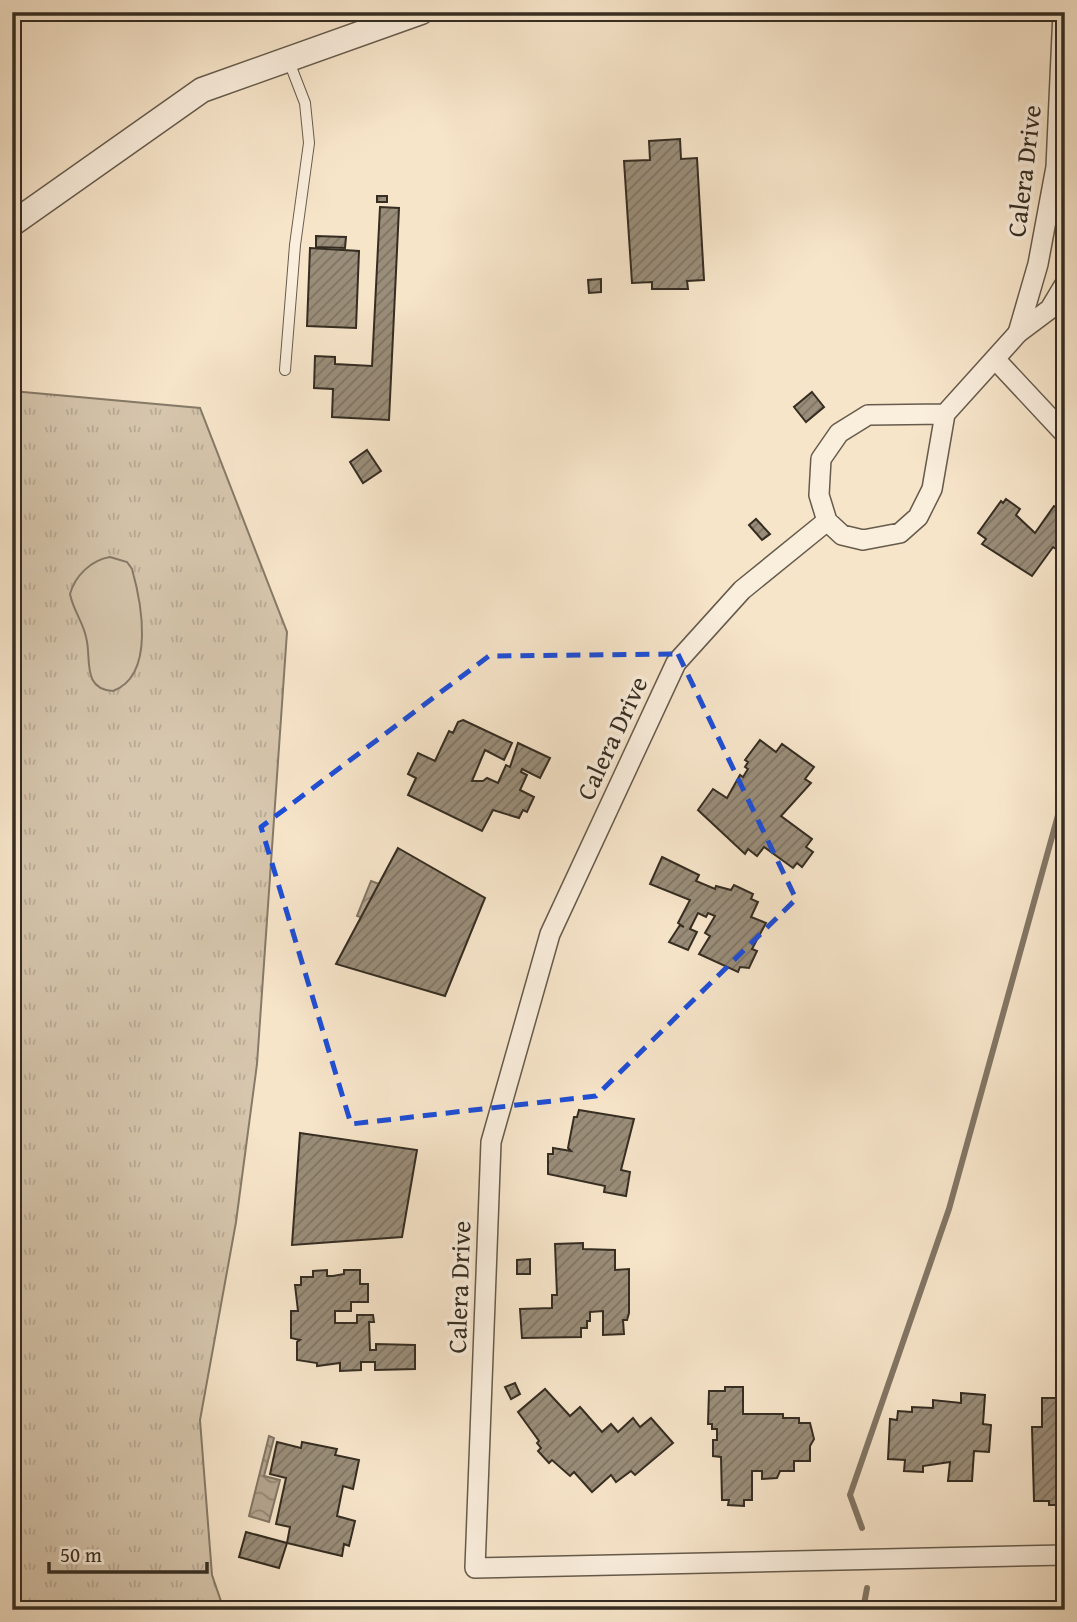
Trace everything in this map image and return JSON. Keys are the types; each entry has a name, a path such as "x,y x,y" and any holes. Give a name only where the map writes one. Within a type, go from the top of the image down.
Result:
{"street":[{"path":"12,224 202,90 421,12"},
{"name":"Calera Drive","path":"1018,333 1038,264 1056,167 1063,12"},
{"name":"Calera Drive","path":"945,414 1018,333 1050,309 1065,284"},
{"path":"995,359 1065,434"},
{"path":"945,414 932,489 918,517 900,533 863,540 842,536 827,521 819,495 821,459 839,432 868,415 945,414"},
{"name":"Calera Drive","path":"827,521 742,590 676,663 550,934 491,1142 475,1568 1065,1555"}],"lane":[{"path":"285,370 295,245 309,143 305,103 288,59"}],"highlighted area":[{"path":"678,654 796,899 596,1096 351,1124 261,827 489,656"}],"green space":[{"path":"12,391 200,408 287,632 257,1064 236,1222 200,1420 212,1575 224,1610 12,1610"},
{"path":"110,557 127,562 132,569 139,599 142,636 135,670 127,682 113,691 96,685 92,679 85,632 70,594 85,570"}],"water":[{"path":"371,881 385,886 366,919 357,916"},
{"path":"269,1436 274,1438 264,1476 280,1480 269,1522 249,1516"}],"building":[{"path":"680,139 681,159 697,158 704,280 687,281 688,289 652,289 652,282 632,283 624,161 650,160 649,141"},
{"path":"377,196 387,196 387,202 377,202"},
{"path":"380,207 399,208 389,420 332,417 333,389 314,388 315,356 335,357 335,364 372,366"},
{"path":"316,236 346,237 345,248 316,247"},
{"path":"310,248 359,251 356,328 307,326"},
{"path":"601,279 601,292 589,293 588,280"},
{"path":"812,392 824,407 806,422 794,407"},
{"path":"367,450 381,471 363,483 350,462"},
{"path":"1006,499 1020,509 1016,515 1035,533 1054,506 1065,513 1065,537 1056,549 1053,547 1032,576 982,544 986,539 978,533 1001,501 1003,503"},
{"path":"756,519 770,534 762,540 749,525"},
{"path":"463,720 512,743 504,760 485,750 472,781 483,781 487,778 498,783 506,765 510,767 518,743 550,758 540,778 522,769 521,772 527,775 520,790 534,797 527,812 523,810 519,818 493,810 482,831 408,795 416,778 408,774 418,753 435,761 449,731 453,733 458,722"},
{"path":"760,740 776,752 782,744 814,767 805,779 811,783 781,816 812,839 806,847 813,852 802,867 797,863 793,868 764,847 757,856 748,849 745,854 698,810 713,789 727,798 740,775 743,777 748,769 745,767 748,762 745,760"},
{"path":"398,848 485,898 445,996 336,964"},
{"path":"662,857 699,875 696,881 715,889 716,886 731,890 734,885 753,894 751,899 758,902 751,917 766,923 752,949 757,951 749,968 740,967 738,972 699,954 710,936 705,933 715,916 708,913 706,917 698,913 690,929 697,932 688,950 669,942 680,925 684,927 678,923 690,900 650,884"},
{"path":"579,1110 634,1119 621,1170 630,1172 626,1196 604,1192 605,1186 548,1174 548,1154 553,1154 553,1148 571,1151 568,1148 574,1117 577,1117"},
{"path":"300,1133 417,1150 402,1237 292,1245"},
{"path":"583,1243 583,1249 615,1250 615,1270 629,1269 629,1313 627,1320 623,1320 624,1334 603,1335 603,1311 590,1312 587,1328 581,1328 581,1337 522,1338 520,1309 552,1308 552,1295 557,1295 555,1244"},
{"path":"530,1259 530,1274 517,1274 517,1260"},
{"path":"327,1270 327,1276 333,1276 344,1274 344,1270 360,1270 360,1284 368,1284 368,1302 351,1302 351,1311 335,1311 335,1323 357,1323 357,1315 373,1315 374,1322 369,1322 370,1350 376,1350 376,1344 415,1345 415,1369 375,1370 375,1362 361,1362 361,1370 340,1371 340,1363 317,1366 317,1363 297,1360 297,1342 300,1340 291,1338 291,1311 298,1311 295,1285 301,1285 301,1277 313,1277 313,1271"},
{"path":"515,1383 520,1394 511,1399 505,1387"},
{"path":"725,1387 743,1387 743,1414 783,1414 783,1418 799,1418 799,1423 810,1423 814,1439 810,1446 810,1461 794,1461 794,1471 780,1471 777,1478 762,1479 762,1471 752,1471 752,1500 744,1500 744,1506 728,1505 729,1500 722,1500 721,1457 713,1456 713,1440 717,1440 717,1429 712,1429 712,1424 708,1424 709,1391 725,1391"},
{"path":"545,1389 570,1416 580,1407 602,1432 611,1424 618,1432 633,1418 640,1427 651,1418 673,1443 635,1475 631,1471 616,1482 611,1475 592,1492 574,1472 570,1476 552,1460 549,1463 538,1451 541,1448 537,1443 539,1441 518,1412"},
{"path":"1058,1390 1065,1390 1065,1468 1062,1501 1059,1505 1049,1505 1049,1501 1034,1501 1032,1427 1042,1427 1042,1398 1057,1398"},
{"path":"961,1393 985,1395 983,1424 991,1425 989,1452 974,1451 972,1481 948,1481 950,1462 923,1466 923,1472 904,1471 905,1460 888,1459 890,1419 897,1420 898,1411 912,1412 912,1407 933,1408 933,1400 961,1403"},
{"path":"277,1442 301,1448 302,1442 337,1449 335,1455 359,1460 353,1489 343,1486 337,1516 355,1521 349,1546 344,1544 342,1556 287,1543 290,1527 276,1524 286,1478 270,1474"},
{"path":"246,1532 287,1543 279,1568 239,1557"}],"waterway":[{"path":"862,1528 850,1495 949,1209 1065,790"},
{"path":"863,1610 867,1588"}]}
